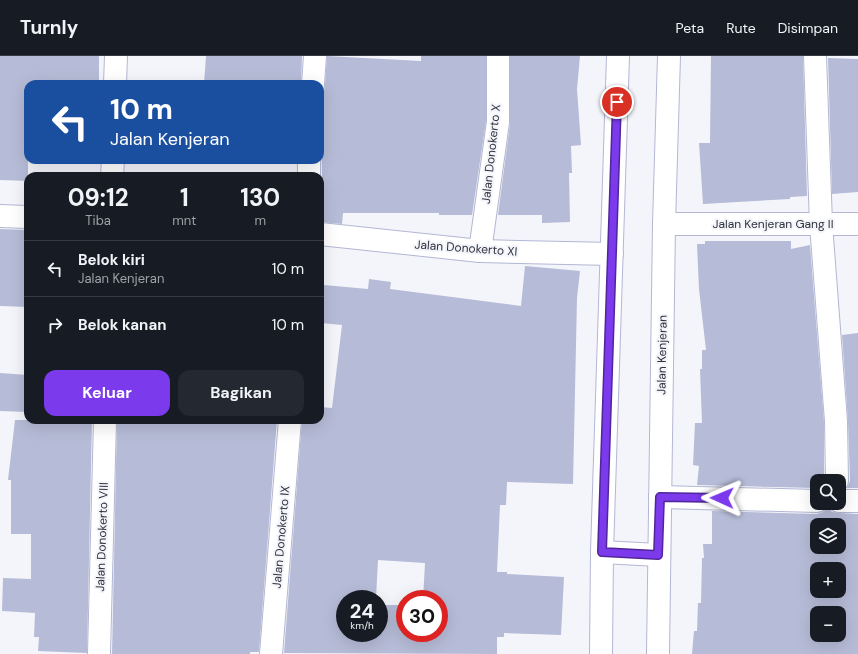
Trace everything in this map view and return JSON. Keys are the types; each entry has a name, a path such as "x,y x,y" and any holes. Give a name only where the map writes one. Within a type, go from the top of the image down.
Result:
{"main road":[{"path":"115,80 116,56"},
{"path":"313,80 315,56"},
{"name":"Jalan Donokerto X","path":"480,251 498,122 498,56"},
{"path":"601,654 602,552 618,56"},
{"name":"Jalan Kenjeran","path":"658,654 658,555 664,224 669,56"},
{"path":"815,56 821,224 836,421 836,474"},
{"path":"0,216 24,218"},
{"name":"Jalan Kenjeran Gang II","path":"664,224 858,224"},
{"name":"Jalan Donokerto XI","path":"324,234 480,251 612,254"},
{"name":"Jalan Donokerto VIII","path":"99,654 105,424"},
{"name":"Jalan Donokerto IX","path":"271,654 290,424"},
{"path":"660,497 810,501"},
{"path":"846,501 858,501"},
{"path":"602,552 658,555"}],"building":[{"path":"0,56 99,56 99,80 24,80 24,164 28,164 28,172 24,172 24,181 0,180"},
{"path":"206,56 302,56 301,80 204,80"},
{"path":"327,56 421,61 421,56 486,56 486,121 472,215 439,215 439,213 343,213 342,224 324,222 324,172 322,172 322,164 324,164"},
{"path":"510,56 580,56 577,89 581,145 571,146 572,173 569,173 570,222 542,223 542,215 498,215 510,124"},
{"path":"711,56 803,56 807,196 790,197 790,199 703,204 699,143 710,143"},
{"path":"828,58 858,59 858,192 832,194"},
{"path":"0,229 24,230 24,307 0,306"},
{"path":"705,241 791,241 791,249 810,245 824,422 824,474 810,474 810,488 697,485 699,466 693,465 695,423 702,423 700,369 702,369 702,350 706,350 699,289 697,244 705,244"},
{"path":"525,266 580,271 577,298 573,484 507,482 506,505 500,505 497,572 507,572 507,574 564,577 561,635 504,633 504,637 497,637 497,654 284,653 302,424 324,424 324,407 332,408 342,325 324,323 324,285 368,289 369,279 391,282 390,289 521,306","holes":["378,560 425,563 424,590 448,590 448,642 396,642 396,605 388,605 388,642 336,642 336,590 376,590"]},
{"path":"858,333 858,488 847,488 850,481 848,421 842,335"},
{"path":"0,373 24,375 24,412 0,411"},
{"path":"15,420 24,420 24,424 92,424 87,653 38,651 39,637 34,637 35,613 2,611 3,578 31,579 31,534 11,534 11,480 8,480"},
{"path":"117,424 277,424 259,652 250,652 250,654 112,654"},
{"path":"825,510 830,510 832,512 858,514 858,654 692,654 694,631 697,631 698,603 701,603 702,558 704,558 703,544 712,544 712,511 817,514"}],"route":[{"path":"617,102 602,552 658,555 660,497 722,498"}]}
